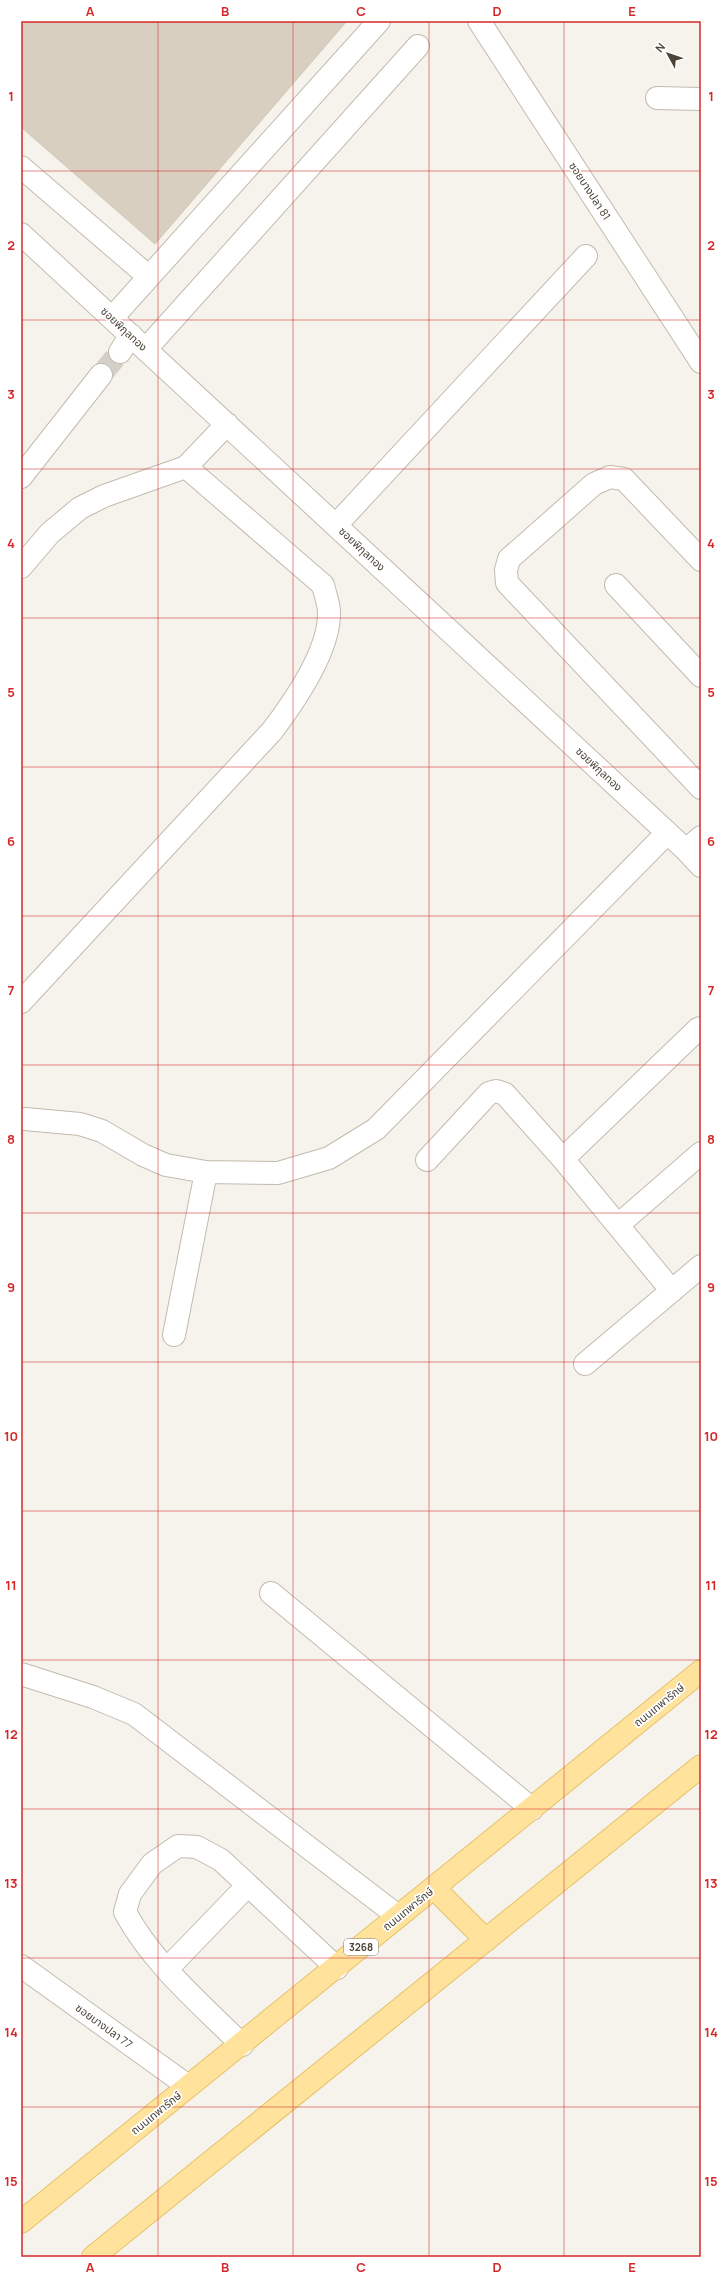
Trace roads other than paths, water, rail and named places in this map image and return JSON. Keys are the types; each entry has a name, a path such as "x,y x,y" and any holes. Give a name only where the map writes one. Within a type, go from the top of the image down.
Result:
{"main road":[{"name":"ถนนเทพารักษ์","path":"21,2222 188,2086 242,2045 337,1968 398,1916 701,1671"},
{"path":"93,2257 701,1766"},
{"path":"434,1888 486,1940"}],"street":[{"path":"112,318 379,21"},
{"name":"ซอยบางปลา 81","path":"479,21 701,362"},
{"path":"132,346 418,46"},
{"path":"656,98 701,99"},
{"path":"21,166 149,277"},
{"name":"ซอยพิกุลทอง","path":"21,234 112,318 132,346 226,424 668,832 693,843 701,866"},
{"path":"336,525 586,256"},
{"path":"21,478 101,376"},
{"path":"21,567 50,533 80,508 104,496 186,467 226,424"},
{"path":"21,1002 272,731 296,698 323,643 329,612 323,585 186,467"},
{"path":"701,560 624,479 610,477 594,484 509,559 506,570 507,583 701,788"},
{"path":"616,585 701,676"},
{"path":"26,1119 80,1124 102,1131 143,1155 166,1165 206,1172 278,1173 329,1158 376,1129 668,832"},
{"path":"563,1159 698,1029 701,1028"},
{"path":"427,1160 489,1093 496,1091 504,1094 563,1159 672,1291"},
{"path":"618,1225 701,1153"},
{"path":"174,1335 206,1172"},
{"path":"585,1364 701,1266"},
{"path":"271,1593 532,1809"},
{"path":"21,1674 93,1697 134,1714 398,1916"},
{"path":"242,2045 167,1969 136,1933 125,1912 130,1894 152,1864 178,1846 197,1847 221,1860 337,1968"},
{"path":"167,1969 248,1885"},
{"name":"ซอยบางปลา 77","path":"21,1966 188,2086"}],"tunnel":[{"path":"101,375 120,352"}]}
